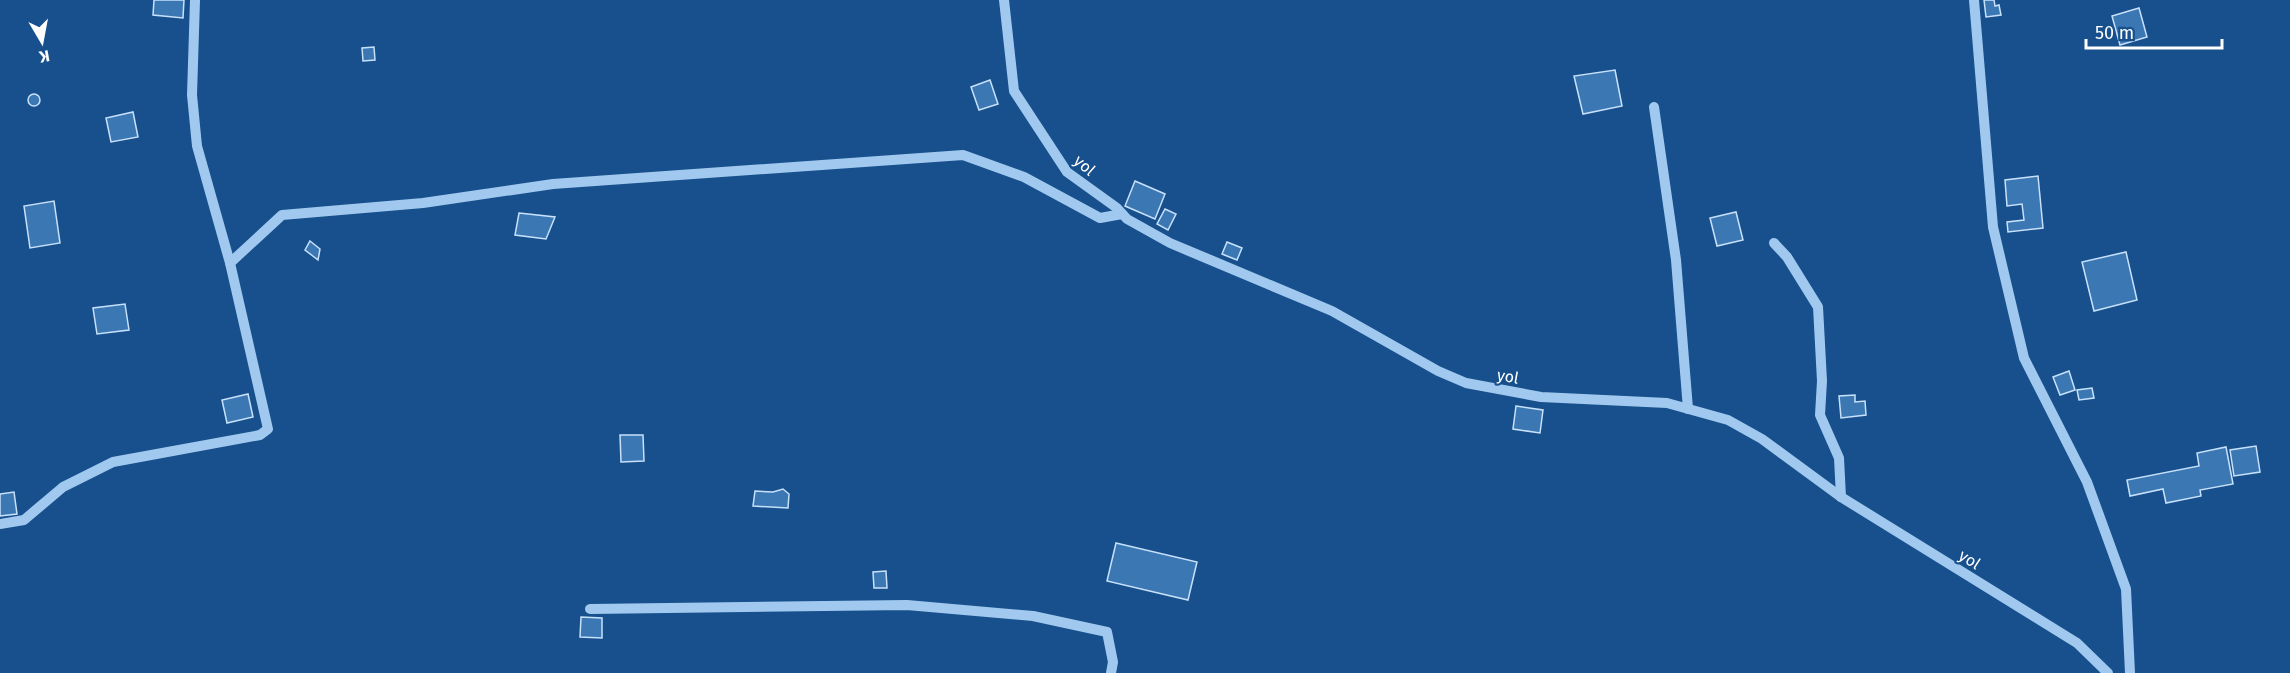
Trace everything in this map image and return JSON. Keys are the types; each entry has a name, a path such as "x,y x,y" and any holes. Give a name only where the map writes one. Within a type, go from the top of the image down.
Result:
{"street":[{"path":"0,524 24,520 63,487 113,462 260,435 268,429 230,263 197,146 192,95 195,0"},
{"name":"yol","path":"1004,0 1014,91 1067,172 1117,208 1127,219 1170,243 1332,311 1438,371 1466,383 1541,397 1667,403 1728,420 1762,439 1841,496 2077,643 2108,673"},
{"path":"1974,0 1993,227 2024,358 2086,482 2126,589 2130,673"},
{"path":"1654,107 1676,260 1688,409"},
{"path":"230,263 282,215 423,203 553,184 963,155 1024,177 1100,218 1122,214"},
{"path":"1774,243 1787,257 1818,307 1822,381 1820,415 1839,458 1841,496"},
{"path":"590,609 907,605 1032,616 1107,632 1113,662 1111,673"}],"building":[{"path":"154,0 184,0 183,18 153,15"},
{"path":"1984,0 1994,0 1995,6 1999,5 2001,15 1986,17"},
{"path":"2139,8 2147,37 2120,45 2112,16"},
{"path":"374,47 375,60 363,61 362,48"},
{"path":"1615,70 1622,106 1583,114 1574,76"},
{"path":"990,80 998,104 979,110 971,87"},
{"path":"36,94 39,95 39,105 32,106 29,105 28,98 29,95"},
{"path":"133,112 138,137 111,142 106,118"},
{"path":"2038,176 2043,228 2008,232 2007,222 2024,220 2022,204 2007,206 2005,180"},
{"path":"1135,181 1165,194 1155,219 1125,206"},
{"path":"54,201 60,243 30,248 24,206"},
{"path":"1165,209 1176,214 1168,230 1157,224"},
{"path":"1736,212 1743,240 1717,246 1710,218"},
{"path":"519,213 555,217 546,239 515,235"},
{"path":"310,241 320,249 318,260 305,250"},
{"path":"1227,242 1242,248 1237,260 1222,254"},
{"path":"2126,252 2137,300 2094,311 2082,262"},
{"path":"125,304 129,330 97,334 93,308"},
{"path":"2069,371 2075,390 2060,395 2053,377"},
{"path":"2092,388 2094,398 2079,400 2077,390"},
{"path":"248,394 253,417 227,423 222,400"},
{"path":"1855,395 1855,402 1865,401 1866,415 1841,418 1839,396"},
{"path":"1516,406 1543,410 1540,433 1513,429"},
{"path":"620,435 643,435 644,461 621,462"},
{"path":"2256,446 2260,472 2234,476 2230,450"},
{"path":"2226,447 2233,484 2200,490 2201,496 2166,503 2163,489 2130,496 2127,480 2199,466 2197,453"},
{"path":"783,489 789,494 788,508 753,506 755,491 773,492"},
{"path":"14,492 17,514 0,516 0,494"},
{"path":"1116,543 1197,562 1188,600 1107,581"},
{"path":"886,571 887,588 874,588 873,572"},
{"path":"581,617 602,618 602,638 580,637"}]}
